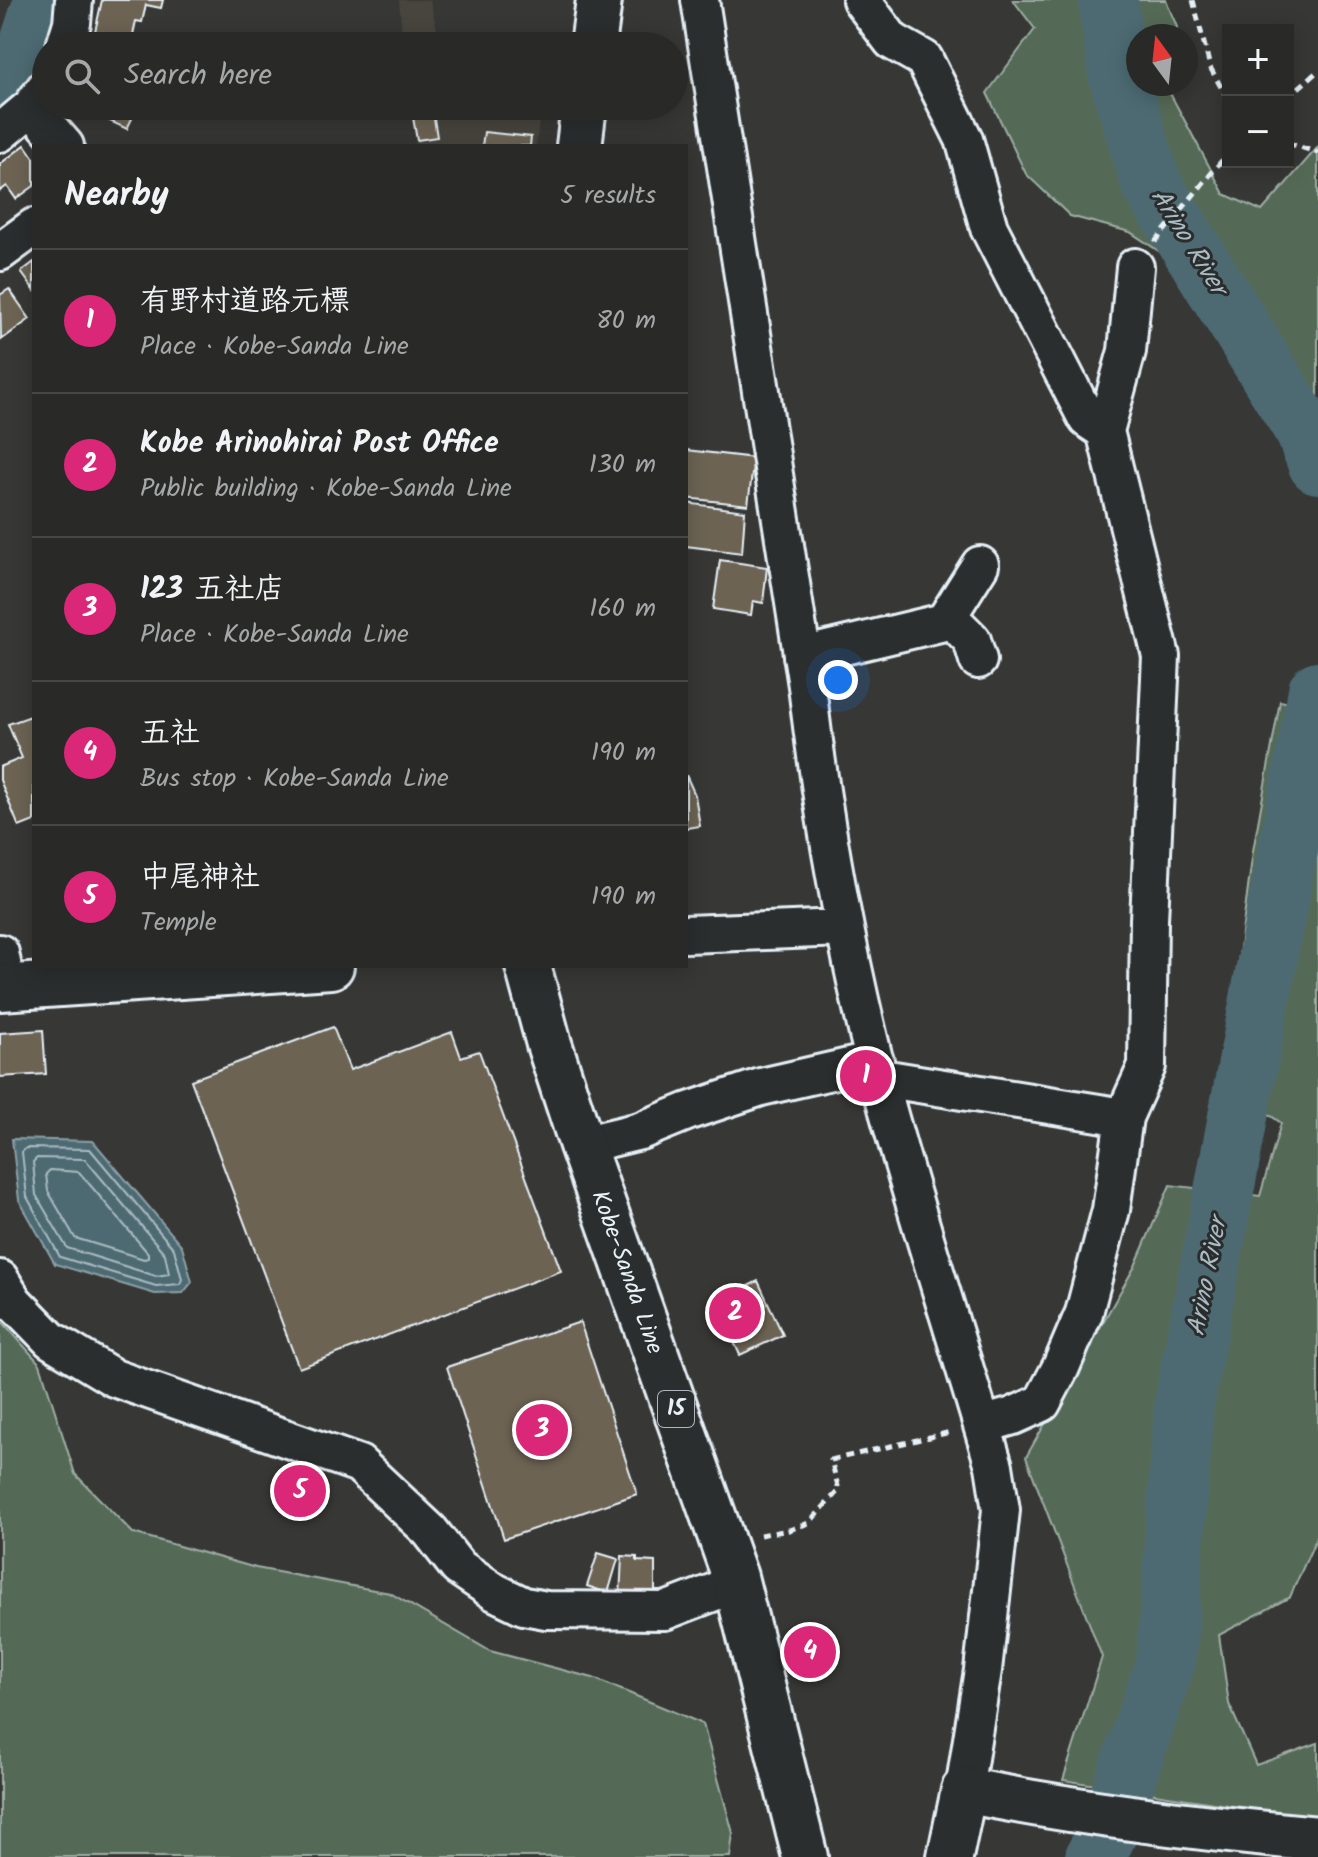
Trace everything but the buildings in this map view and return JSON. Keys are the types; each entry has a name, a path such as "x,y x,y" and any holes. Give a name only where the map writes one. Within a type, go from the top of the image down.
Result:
{"main road":[{"path":"595,32 599,0"},
{"path":"579,144 582,120"},
{"path":"2,976 265,968"},
{"name":"Kobe-Sanda Line","path":"529,968 582,1145 729,1559 805,1857"},
{"path":"950,1857 964,1790 1058,1809 1218,1830 1318,1839"}],"street":[{"path":"69,32 74,0"},
{"path":"700,0 802,656 820,797 844,928 878,1072 994,1466 1001,1510 983,1670 964,1790"},
{"path":"861,0 892,41 924,59 964,139 989,228 1087,419 1105,431"},
{"path":"0,133 32,103"},
{"path":"51,120 64,144"},
{"path":"0,252 32,228"},
{"path":"982,1425 1042,1403 1061,1367 1084,1313 1111,1210 1124,1117 1147,1066 1149,920 1161,656 1105,431 1127,351 1135,267"},
{"path":"802,656 944,622 980,565"},
{"path":"948,616 972,640 978,660"},
{"path":"688,934 844,928"},
{"path":"582,1145 640,1131 761,1087 878,1072 894,1080 1124,1117"},
{"path":"0,1279 14,1302 51,1340 114,1378 359,1464 430,1531 458,1567 495,1592 524,1606 546,1610 665,1611 717,1591 729,1559"}],"path":[{"path":"1193,0 1210,67 1226,96"},
{"path":"1289,96 1318,71"},
{"path":"1294,145 1318,153"},
{"path":"1135,267 1222,160"},
{"path":"729,1559 809,1523 839,1490 831,1460 982,1425"}],"shaded area":[{"path":"399,0 430,0 438,32 402,32"},
{"path":"412,120 539,120 536,144 416,144"}],"green space":[{"path":"1013,0 1166,0 1176,24 1126,24 1126,96 1171,96 1224,194 1262,211 1318,147 1318,415 1309,403 1240,364 1178,264 1130,232 1070,216 1026,174 987,93 1035,29"},
{"path":"1280,701 1318,709 1318,1534 1290,1597 1219,1635 1229,1704 1256,1765 1318,1743 1318,1819 1063,1780 1102,1657 1026,1457 1135,1266 1170,1185 1260,1196 1281,1123 1222,1081 1253,851"},
{"path":"0,1319 40,1364 75,1474 133,1533 256,1568 390,1593 490,1651 593,1678 703,1724 733,1833 730,1857 0,1857"}],"water":[{"path":"12,1139 93,1141 182,1246 192,1282 183,1293 155,1294 55,1264 19,1200"}],"waterway":[{"path":"34,32 44,0"},
{"name":"Arino River","path":"1108,0 1119,78 1151,183 1305,431 1318,464"},
{"path":"0,84 24,61 32,37"},
{"name":"Arino River","path":"1095,1857 1109,1829 1166,1661 1184,1404 1318,691"}],"place":[{"name":"有野村道路元標","path":"866,1076"},
{"name":"Kobe Arinohirai Post Office","path":"735,1313"},
{"name":"123 五社店","path":"542,1430"},
{"name":"中尾神社","path":"300,1491"},
{"name":"五社","path":"810,1652"}]}
